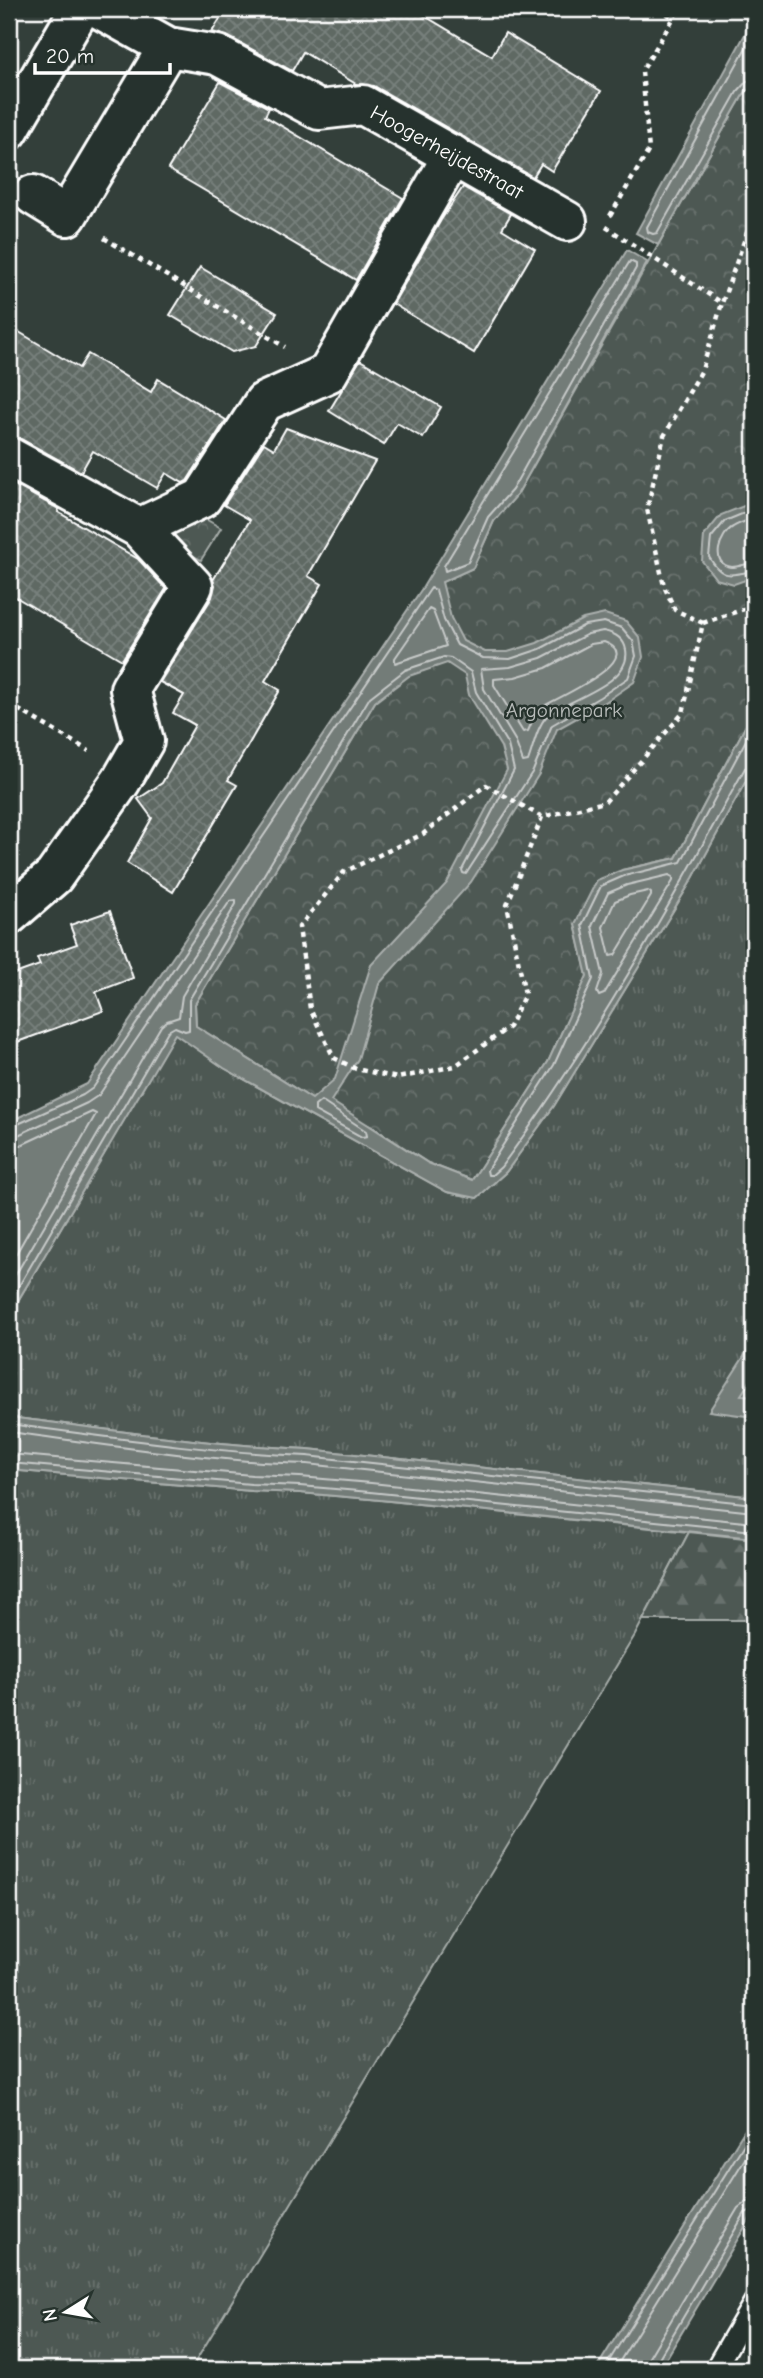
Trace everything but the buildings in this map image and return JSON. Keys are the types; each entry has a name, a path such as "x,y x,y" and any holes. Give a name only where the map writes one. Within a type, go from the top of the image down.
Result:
{"street":[{"path":"9,130 80,9"},
{"name":"Hoogerheijdestraat","path":"100,9 168,47 217,55 318,110 363,105 567,221"},
{"path":"33,195 67,216 168,47"},
{"path":"139,528 202,498 264,402 328,373 453,155"},
{"path":"9,457 139,528 193,586 130,689 144,741 126,773 54,876 9,915"}],"lane":[{"path":"715,2369 754,2302"}],"path":[{"path":"659,9 674,18"},
{"path":"679,9 642,71 649,150 604,226 722,303"},
{"path":"754,213 702,370 664,436 647,509 664,586 675,610 703,624 744,609 754,600"},
{"path":"67,216 328,373"},
{"path":"542,817 507,905 525,994 509,1027 455,1066 398,1078 356,1069 334,1058 310,1009 299,927 344,873 423,834 486,785 542,817 605,802 683,713 703,624"},
{"path":"9,704 126,773"}],"green space":[{"name":"Argonnepark","path":"754,84 754,710 676,858 622,870 575,924 587,976 548,1062 472,1180 428,1163 374,1128 312,1099 196,1026 195,1004 375,702 442,582 473,568 494,521 517,495 743,95"},
{"path":"195,513 221,528 201,560 178,547 167,521"},
{"path":"754,766 754,1497 308,1449 196,1440 9,1417 9,1316 175,1033 224,1068 447,1192 477,1198 506,1172 554,1106 693,878"},
{"path":"9,1470 370,1499 689,1532 635,1635 191,2369 9,2369"},
{"path":"689,1532 754,1539 754,1620 643,1620"}],"water":[{"path":"754,18 754,84 743,95 658,245 636,233"},
{"path":"627,250 647,262 517,495 494,521 473,568 442,582 451,618 463,641 485,652 508,652 537,643 583,619 605,614 626,621 640,638 643,657 634,682 604,703 557,729 539,774 471,882 379,984 358,1059 331,1101 428,1163 472,1180 548,1062 587,976 575,924 597,880 622,870 676,858 754,710 754,766 693,878 554,1106 506,1172 477,1198 447,1192 224,1068 175,1034 9,1316 9,1122 87,1084 423,587","holes":["447,663 465,675 469,695 501,747 507,770 447,883 371,965 335,1079 312,1099 196,1026 195,1004 375,702 409,676"]},
{"path":"754,502 754,577 734,584 716,579 702,561 704,536 721,515"},
{"path":"754,1341 754,1375 741,1395 754,1396 754,1417 709,1411"},
{"path":"9,1417 196,1440 308,1449 754,1497 754,1538 370,1499 9,1470"},
{"path":"754,2115 754,2212 660,2369 596,2369"}]}
